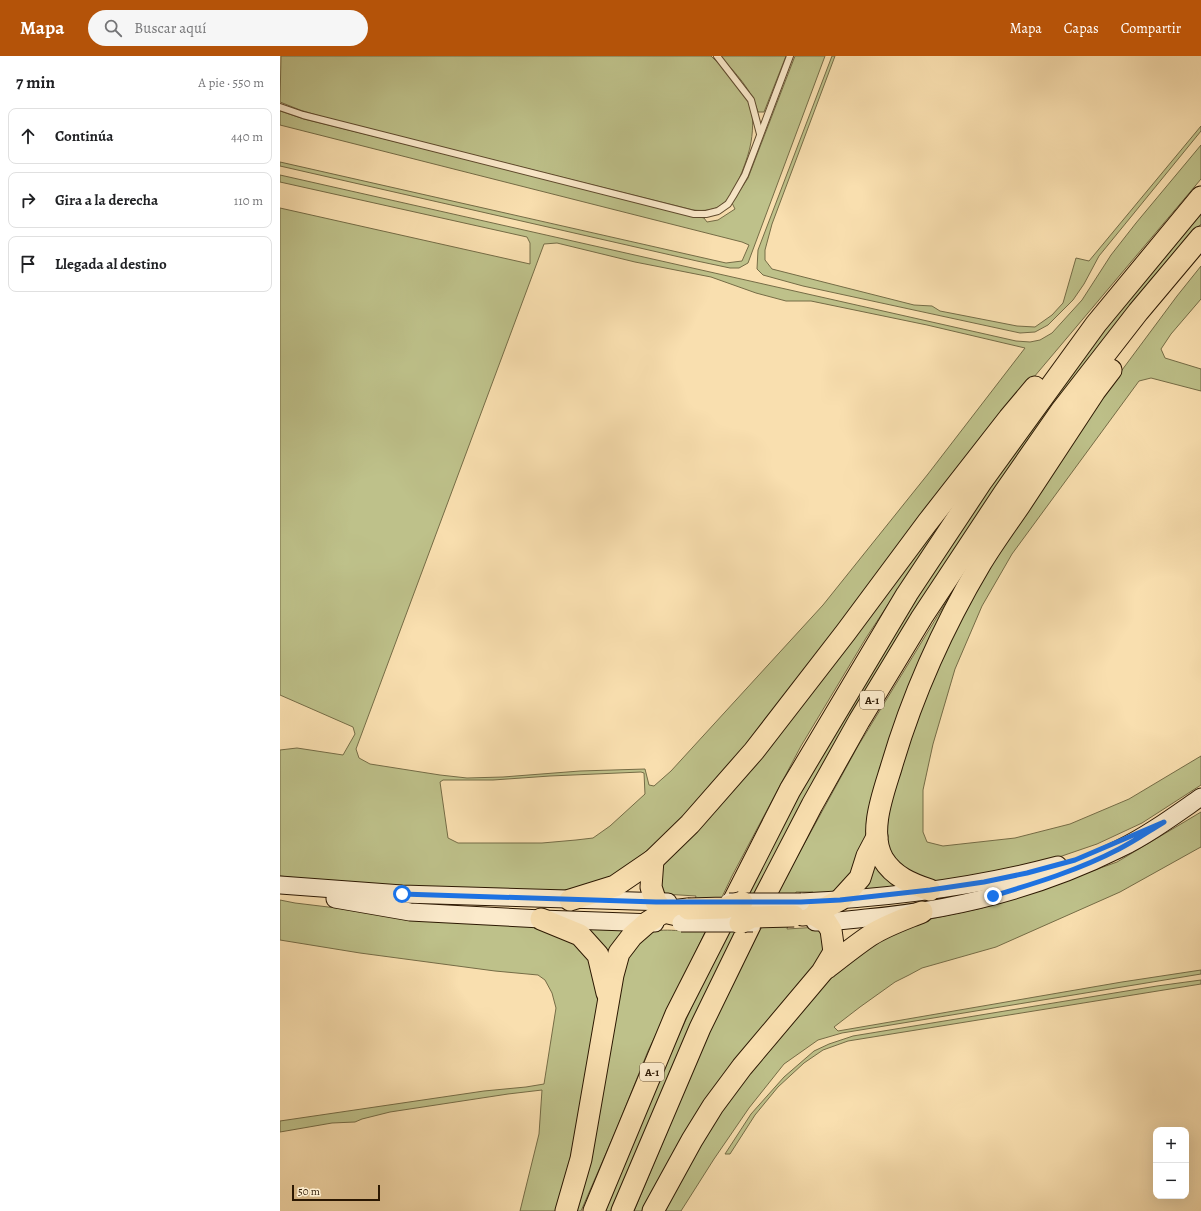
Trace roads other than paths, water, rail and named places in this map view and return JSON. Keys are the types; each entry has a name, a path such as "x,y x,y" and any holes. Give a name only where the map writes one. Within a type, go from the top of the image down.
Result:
{"highway":[{"name":"A-1","path":"594,1211 676,1014 790,790 907,594 982,481 1096,324 1201,197"},
{"name":"A-1","path":"622,1211 700,1028 757,911 808,812 859,721 922,617 1004,493 1061,411 1138,312 1201,237"},
{"path":"653,860 651,887 673,912 728,918 738,923 752,917 804,914 840,900 860,878 867,856 876,837 878,813 893,758 933,656 958,605 982,562 1091,398 1164,298 1201,244"},
{"path":"570,900 615,886 653,860 690,824 754,751 846,632 926,523 1009,418 1054,365 1096,324"},
{"path":"876,837 883,858 894,872 910,883 930,890"},
{"path":"566,1211 581,1159 613,975 620,953 632,936 673,912 725,908 746,902 763,909 804,914 831,930 834,952 822,972 742,1067 713,1106 685,1152 653,1211"},
{"path":"822,972 848,951 873,934 896,922 922,912"},
{"path":"541,919 580,935 598,955 609,1001"}],"street":[{"path":"804,914 922,912 993,896 1031,885 1074,870 1120,849 1201,797"},
{"path":"840,900 930,890 984,882 1027,873 1075,860 1164,822"},
{"path":"280,886 402,894 570,900 673,912"},
{"path":"280,889 410,912 541,919 673,912"}],"lane":[{"path":"717,56 751,100 760,134"},
{"path":"280,107 303,115 694,214 706,214 718,211 728,204 745,175 790,56"}]}
